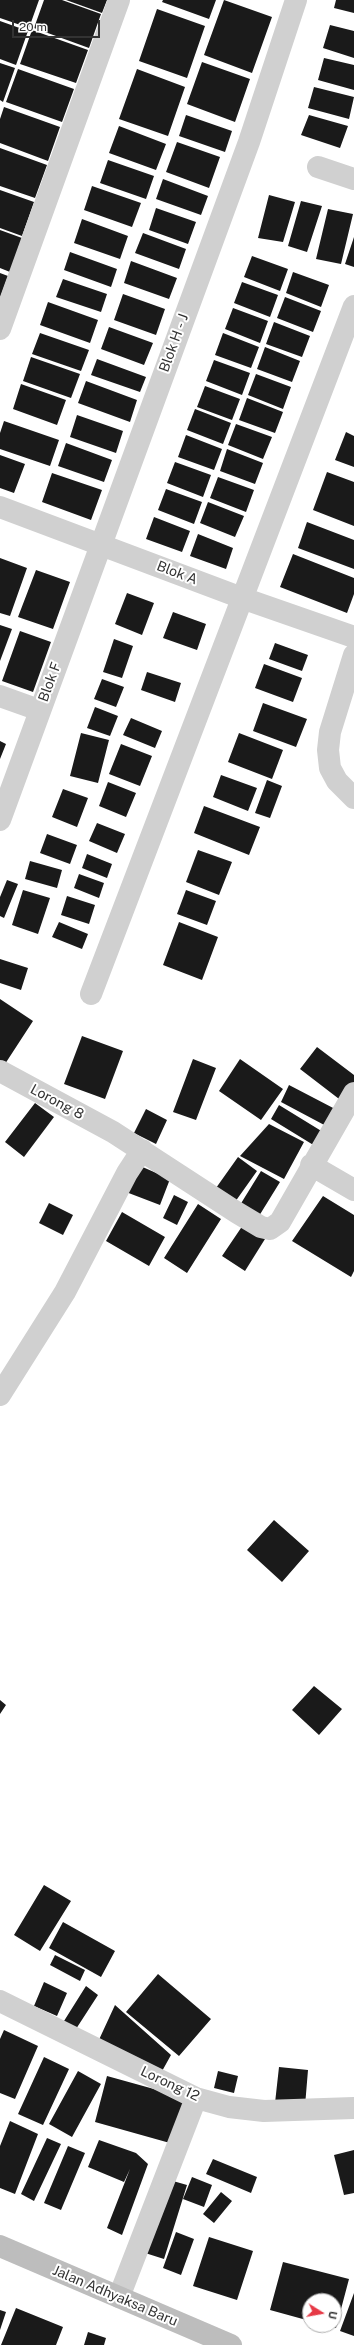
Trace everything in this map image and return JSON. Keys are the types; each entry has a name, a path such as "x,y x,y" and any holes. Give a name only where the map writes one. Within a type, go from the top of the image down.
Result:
{"street":[{"path":"0,329 119,0"},
{"name":"Blok H - J","path":"100,544 249,142 296,0"},
{"path":"318,167 354,179"},
{"path":"92,994 354,306"},
{"name":"Blok A","path":"0,507 242,598 354,637"},
{"name":"Blok F","path":"0,820 100,544"},
{"path":"354,655 330,732 328,750 330,768 337,781 354,798"},
{"path":"0,696 39,710"},
{"name":"Lorong 8","path":"0,1071 113,1132 261,1227 270,1229 280,1222 311,1165"},
{"path":"354,1092 311,1165 354,1190"},
{"path":"0,1395 65,1292 139,1148"},
{"name":"Lorong 12","path":"0,2001 196,2098 229,2107 264,2111 354,2108"},
{"path":"119,2297 196,2098"},
{"name":"Jalan Adhyaksa Baru","path":"0,2246 231,2345"}],"building":[{"path":"0,0 39,0 29,28 0,18"},
{"path":"44,0 62,0 101,14 89,48 34,28"},
{"path":"66,0 107,0 102,13"},
{"path":"163,0 216,0 209,19 162,2"},
{"path":"224,0 272,17 252,73 204,55"},
{"path":"336,0 354,0 354,13 334,8"},
{"path":"157,9 205,26 187,78 139,61"},
{"path":"0,21 28,31 16,65 0,59"},
{"path":"330,25 354,31 354,58 323,48"},
{"path":"32,30 88,50 76,83 20,64"},
{"path":"324,58 354,65 354,90 318,80"},
{"path":"202,62 250,79 235,122 187,104"},
{"path":"0,63 15,68 3,102 0,100"},
{"path":"18,69 74,89 62,122 6,102"},
{"path":"137,69 185,87 168,136 119,119"},
{"path":"314,87 354,97 349,119 308,108"},
{"path":"4,107 60,127 48,161 0,143 0,119"},
{"path":"186,115 232,131 225,152 179,136"},
{"path":"309,115 348,126 340,148 301,135"},
{"path":"119,126 166,144 156,170 109,153"},
{"path":"177,142 220,157 209,188 166,172"},
{"path":"0,148 47,165 35,198 0,186"},
{"path":"108,160 154,176 146,199 100,183"},
{"path":"163,179 208,196 201,215 156,199"},
{"path":"92,186 141,203 132,227 84,210"},
{"path":"0,190 34,202 22,236 0,228"},
{"path":"269,195 295,202 283,242 258,238"},
{"path":"301,201 322,206 307,252 288,246"},
{"path":"156,208 196,222 188,244 149,230"},
{"path":"328,209 353,214 341,264 316,259"},
{"path":"82,219 128,236 120,259 74,243"},
{"path":"0,230 22,238 10,272 0,268"},
{"path":"143,233 186,249 179,269 135,253"},
{"path":"354,237 354,267 345,264"},
{"path":"70,252 117,269 111,287 64,270"},
{"path":"252,256 288,269 280,291 244,277"},
{"path":"131,261 177,278 169,299 124,283"},
{"path":"293,272 329,285 321,307 286,293"},
{"path":"0,273 8,276 0,298"},
{"path":"63,279 107,294 101,312 56,297"},
{"path":"242,282 278,295 270,317 234,303"},
{"path":"123,294 165,309 156,335 114,320"},
{"path":"285,297 321,311 313,332 277,318"},
{"path":"48,302 98,320 90,343 40,325"},
{"path":"233,308 268,321 260,343 225,329"},
{"path":"274,322 310,336 302,357 266,344"},
{"path":"109,327 153,343 144,365 101,349"},
{"path":"40,333 89,350 81,371 32,354"},
{"path":"223,333 259,347 251,368 215,355"},
{"path":"265,347 300,361 292,382 257,369"},
{"path":"31,357 80,374 71,398 23,381"},
{"path":"97,359 146,377 140,392 91,375"},
{"path":"214,360 250,373 242,395 206,381"},
{"path":"256,374 291,387 283,409 248,395"},
{"path":"86,381 137,400 130,422 78,403"},
{"path":"21,384 66,400 57,425 13,409"},
{"path":"205,386 240,399 232,420 197,407"},
{"path":"247,398 283,412 275,433 239,420"},
{"path":"195,409 231,423 223,444 187,430"},
{"path":"77,415 123,431 116,453 70,437"},
{"path":"4,421 59,440 50,466 0,449 0,433"},
{"path":"236,424 272,437 263,459 228,445"},
{"path":"346,432 354,436 354,467 335,460"},
{"path":"186,435 222,449 214,470 178,457"},
{"path":"66,443 112,460 104,482 58,466"},
{"path":"227,449 263,463 255,484 220,471"},
{"path":"0,455 25,464 14,493 0,488"},
{"path":"175,462 211,475 203,497 167,483"},
{"path":"327,472 354,482 354,526 313,510"},
{"path":"52,473 102,490 91,520 42,502"},
{"path":"218,477 254,490 246,512 210,498"},
{"path":"166,489 202,502 194,524 158,510"},
{"path":"208,502 244,516 235,537 200,523"},
{"path":"154,517 190,531 182,552 146,539"},
{"path":"307,522 354,540 354,569 298,548"},
{"path":"198,534 233,548 226,569 190,556"},
{"path":"293,554 354,578 354,594 347,613 280,587"},
{"path":"0,558 27,568 10,616 0,613"},
{"path":"36,570 70,582 53,629 18,617"},
{"path":"127,593 154,603 142,635 115,624"},
{"path":"173,612 206,624 197,650 163,638"},
{"path":"0,625 12,629 0,661"},
{"path":"20,631 51,642 33,692 2,681"},
{"path":"114,639 133,646 122,678 103,672"},
{"path":"275,643 308,655 302,671 269,659"},
{"path":"264,664 302,678 293,702 255,688"},
{"path":"147,672 181,683 175,702 141,690"},
{"path":"102,679 124,687 116,707 94,699"},
{"path":"263,703 307,719 296,747 253,731"},
{"path":"95,707 118,716 110,736 87,728"},
{"path":"131,718 162,731 155,748 123,735"},
{"path":"81,733 109,740 98,783 70,776"},
{"path":"239,733 283,750 272,779 228,762"},
{"path":"0,741 6,744 0,759"},
{"path":"121,744 152,756 140,786 109,774"},
{"path":"221,775 257,788 248,811 213,797"},
{"path":"267,780 282,786 270,818 255,813"},
{"path":"108,782 136,793 126,817 99,806"},
{"path":"63,789 88,798 77,827 52,817"},
{"path":"204,806 260,827 249,855 194,833"},
{"path":"97,823 125,834 117,853 89,841"},
{"path":"47,834 77,845 70,864 40,853"},
{"path":"198,850 232,862 219,895 186,882"},
{"path":"87,854 112,864 107,878 82,868"},
{"path":"30,861 62,870 57,888 25,879"},
{"path":"79,874 104,883 99,898 74,888"},
{"path":"7,880 18,884 4,918 0,916 0,897"},
{"path":"23,890 50,898 38,934 12,925"},
{"path":"186,890 216,901 207,925 177,914"},
{"path":"67,896 95,905 89,924 61,915"},
{"path":"59,922 88,934 82,949 52,937"},
{"path":"179,922 218,937 202,980 163,965"},
{"path":"0,959 28,968 21,990 0,983"},
{"path":"0,999 33,1021 5,1064 0,1061"},
{"path":"82,1036 123,1051 105,1099 64,1084"},
{"path":"317,1047 354,1075 354,1086 343,1102 300,1069"},
{"path":"193,1059 216,1068 196,1120 173,1112"},
{"path":"240,1059 283,1089 261,1120 219,1091"},
{"path":"289,1085 337,1110 328,1127 281,1102"},
{"path":"35,1103 54,1117 24,1157 5,1142"},
{"path":"279,1105 323,1132 315,1146 271,1119"},
{"path":"146,1109 167,1120 156,1144 134,1133"},
{"path":"269,1124 304,1142 284,1179 240,1156"},
{"path":"238,1157 257,1171 235,1202 216,1188"},
{"path":"138,1165 170,1179 160,1205 126,1192"},
{"path":"261,1171 280,1182 259,1216 240,1205"},
{"path":"174,1195 188,1202 177,1225 163,1218"},
{"path":"323,1196 354,1215 354,1271 351,1277 292,1241"},
{"path":"49,1203 73,1215 63,1235 39,1223"},
{"path":"198,1204 221,1219 187,1273 164,1258"},
{"path":"122,1212 165,1237 149,1266 106,1241"},
{"path":"243,1225 265,1239 245,1271 222,1256"},
{"path":"274,1520 309,1551 282,1582 247,1550"},
{"path":"314,1686 342,1709 319,1735 292,1710"},
{"path":"0,1700 6,1705 0,1714"},
{"path":"44,1885 71,1901 40,1951 14,1935"},
{"path":"63,1922 115,1951 101,1977 49,1948"},
{"path":"55,1955 85,1970 80,1981 50,1965"},
{"path":"158,1974 211,2019 179,2056 126,2012"},
{"path":"44,1982 67,1993 57,2016 34,2006"},
{"path":"86,1986 98,1995 76,2029 64,2021"},
{"path":"115,2005 171,2055 161,2073 97,2044"},
{"path":"4,2030 38,2046 15,2099 0,2093 0,2039"},
{"path":"44,2057 69,2069 43,2125 18,2114"},
{"path":"279,2067 308,2070 305,2106 275,2103"},
{"path":"78,2071 101,2084 72,2137 49,2124"},
{"path":"218,2071 238,2076 234,2093 214,2088"},
{"path":"107,2076 190,2099 177,2145 95,2122"},
{"path":"10,2121 38,2134 15,2194 0,2188 0,2146"},
{"path":"47,2138 61,2144 34,2201 21,2194"},
{"path":"99,2140 136,2153 148,2164 122,2235 107,2228 130,2169 124,2182 88,2167"},
{"path":"68,2146 85,2153 61,2210 44,2203"},
{"path":"354,2150 354,2193 344,2195 334,2155"},
{"path":"213,2159 257,2177 251,2193 206,2174"},
{"path":"192,2177 212,2185 204,2207 183,2199"},
{"path":"166,2179 187,2185 164,2259 142,2252"},
{"path":"221,2192 232,2201 214,2223 203,2214"},
{"path":"176,2232 194,2239 181,2275 163,2268"},
{"path":"209,2237 253,2251 237,2300 193,2286"},
{"path":"283,2262 349,2279 342,2305 342,2293 302,2293 302,2319 270,2310"},
{"path":"354,2293 354,2336 342,2332 342,2326"},
{"path":"16,2308 63,2327 56,2345 1,2345"},
{"path":"0,2310 6,2312 0,2330"},
{"path":"88,2332 106,2338 104,2345 84,2345"}]}
